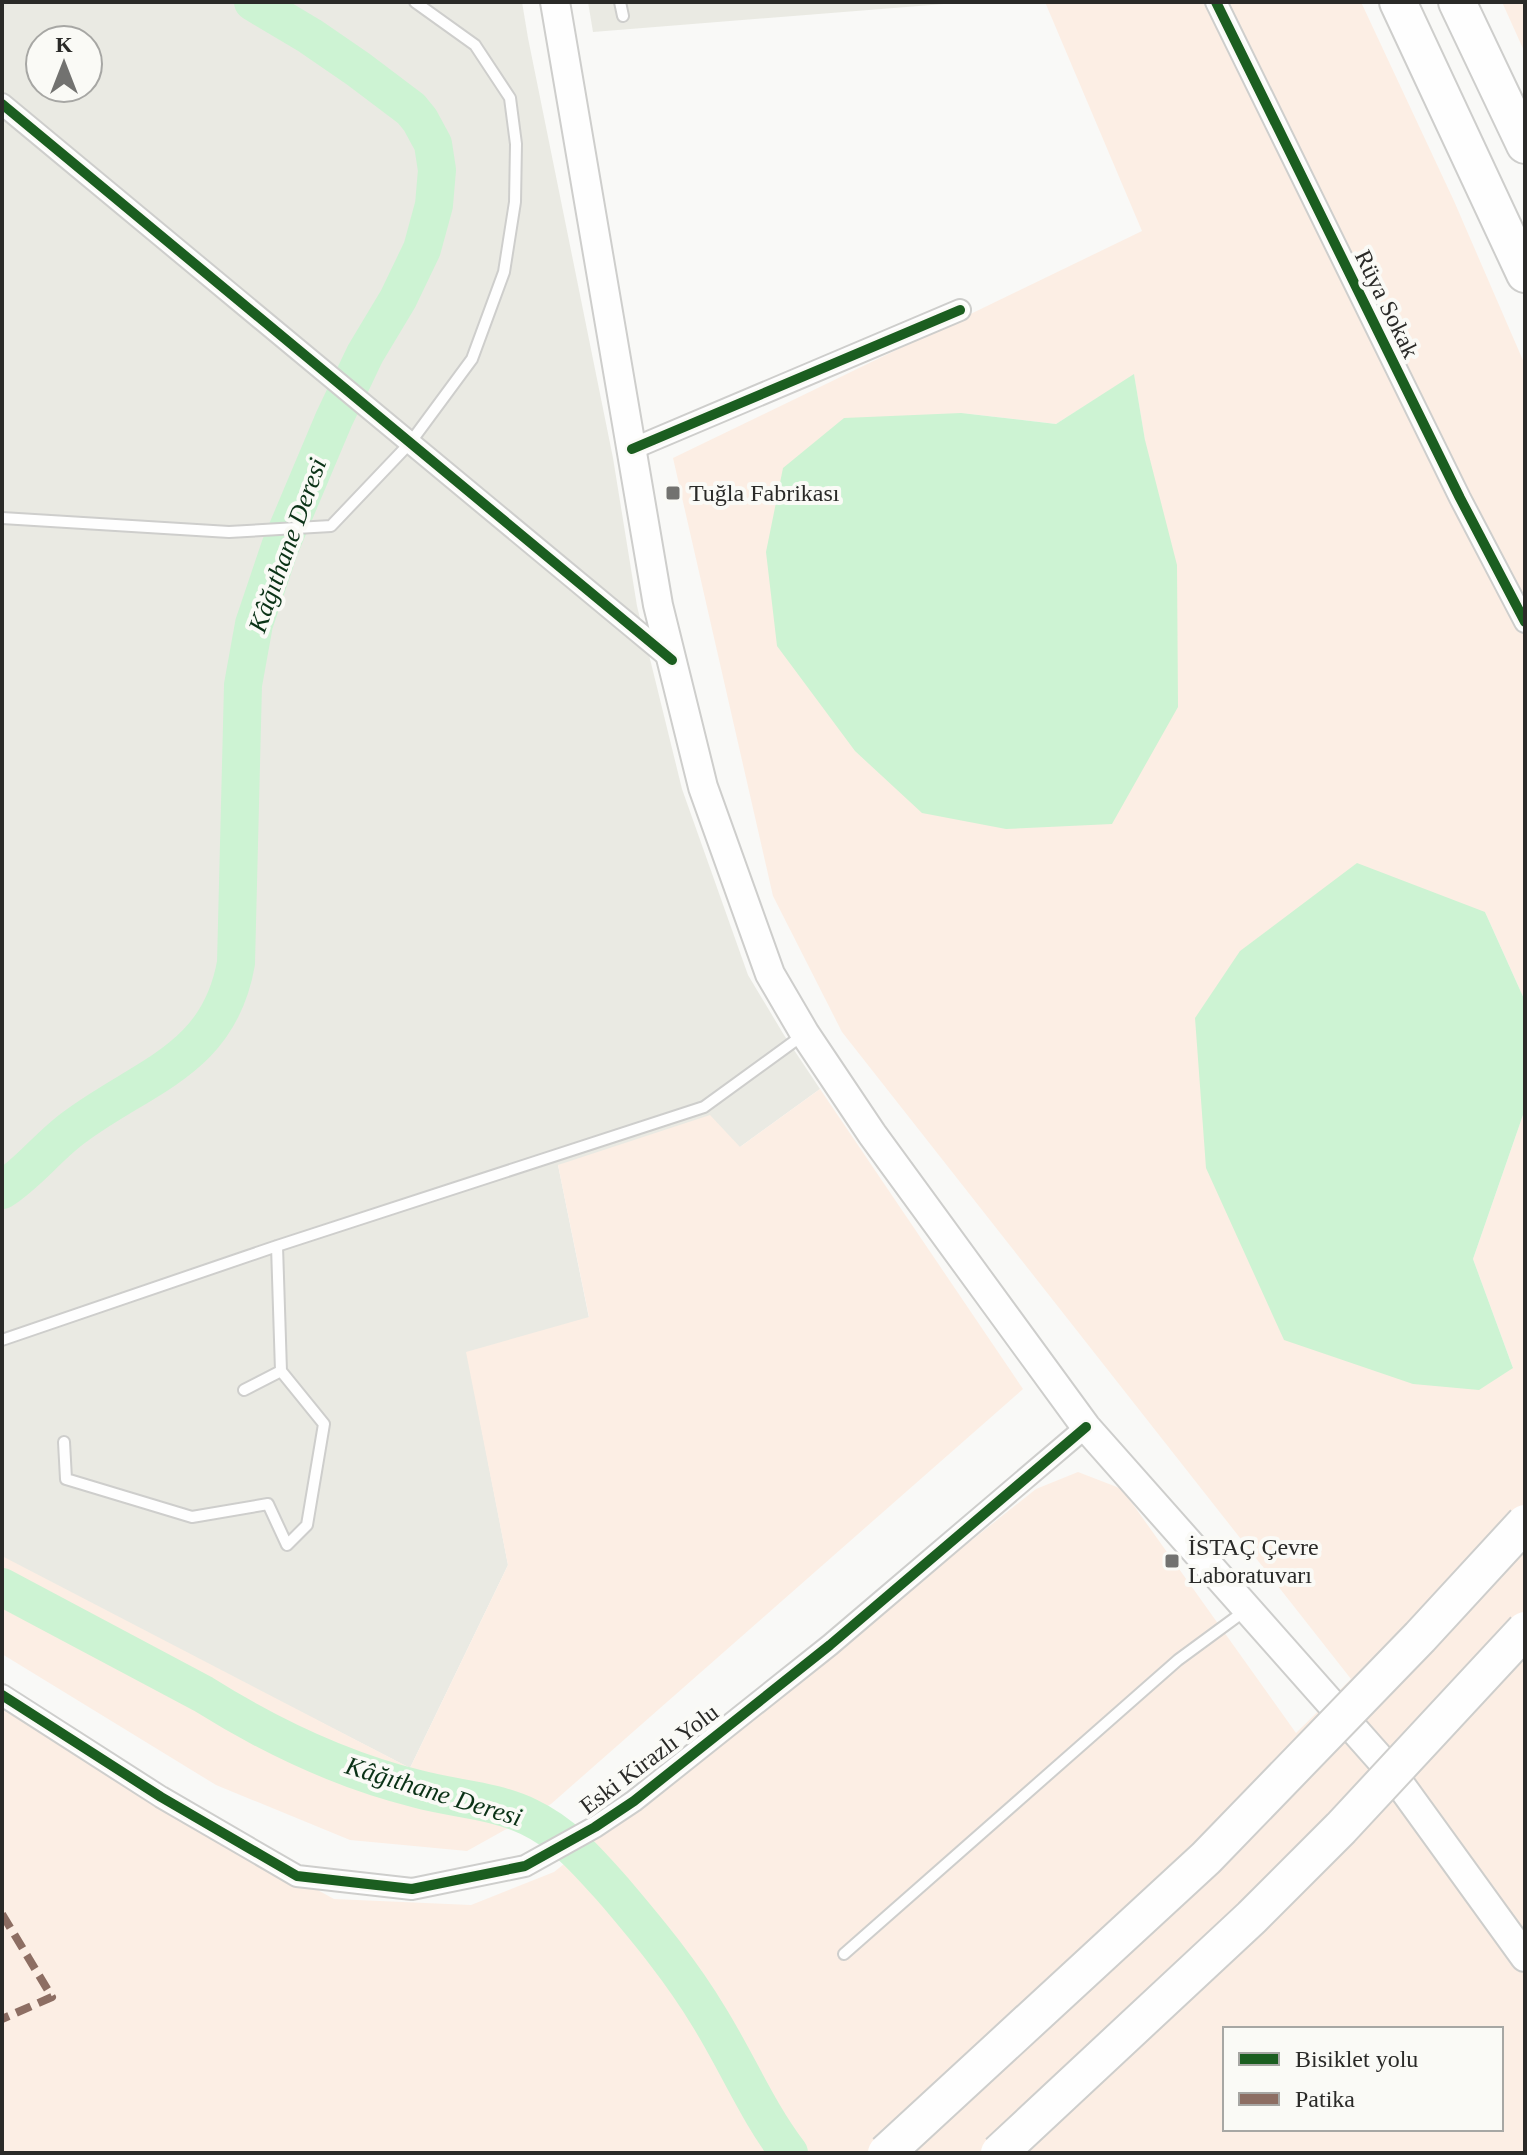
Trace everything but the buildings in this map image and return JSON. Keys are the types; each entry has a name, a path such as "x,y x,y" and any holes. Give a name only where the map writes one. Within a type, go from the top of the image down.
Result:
{"highway":[{"path":"1398,2 1525,274"},
{"path":"1457,2 1525,145"},
{"path":"886,2153 1206,1858 1420,1637 1525,1523"},
{"path":"999,2153 1308,1861 1525,1630"}],"main road":[{"path":"555,2 658,605 703,787 770,974 805,1034 872,1134 1086,1427 1389,1769 1525,1957"}],"street":[{"name":"Rüya Sokak","path":"1216,2 1460,498 1525,622"},
{"path":"2,104 672,660"},
{"path":"632,449 960,310"},
{"name":"Eski Kirazlı Yolu","path":"2,1695 161,1797 297,1876 412,1889 525,1866 634,1801 830,1645 1086,1427"}],"lane":[{"path":"2,518 229,532 331,526 410,443 472,359 504,272 515,202 516,144 510,98 475,45 415,2"},
{"path":"620,2 623,16"},
{"path":"2,1340 277,1246 704,1107 805,1034"},
{"path":"64,1442 66,1479 192,1517 268,1504 287,1545 307,1525 324,1424 281,1371 277,1246"},
{"path":"244,1390 281,1371"},
{"path":"844,1954 1178,1660 1248,1609"}],"shaded area":[{"path":"2,2 522,2 613,458 637,606 682,789 748,975 820,1089 740,1147 558,1165 589,1318 467,1353 508,1565 410,1768 2,1559"},
{"path":"588,2 969,2 593,32"},
{"path":"1045,2 1361,2 1454,201 1525,365 1525,1001 1485,912 1240,951 1513,1368 1473,1259 1525,1104 1525,2153 2,2153 2,1709 334,1899 471,1905 554,1872 1036,1489 1078,1472 1122,1489 1296,1733 1351,1679 842,1032 773,896 673,458 1142,231","holes":["1134,375 1145,440 961,413 1056,424"]},
{"path":"1502,2 1525,2 1525,53"},
{"path":"1134,374 1145,440 1177,565 1178,707 1112,824 1006,829 922,813 855,751 777,646 766,552 783,468 844,418 961,413 1056,424"},
{"path":"1357,863 1485,912 1525,1001 1524,1112 1473,1259 1513,1368 1479,1390 1413,1384 1284,1340 1206,1168 1195,1018 1240,951"},
{"path":"820,1089 1023,1389 551,1804 467,1851 350,1840 216,1785 2,1654 2,1556 410,1768 508,1565 466,1352 589,1317 558,1165 710,1115 740,1147"}],"waterway":[{"name":"Kâğıthane Deresi","path":"2,1190 76,1126 176,1062 214,1022 227,996 236,963 243,685 254,624 280,547 334,419 422,249 434,205 437,170 433,144 411,109 310,36 253,2"},
{"name":"Kâğıthane Deresi","path":"2,1587 254,1724 334,1762 389,1781 516,1811 554,1832 605,1881 676,1968 699,2000 789,2153"}],"marked path":[{"path":"2,1914 52,1997 2,2019"}],"cycle path":[{"path":"1216,2 1460,498 1525,622"},
{"path":"2,104 672,660"},
{"path":"632,449 960,310"},
{"path":"2,1695 161,1797 297,1876 412,1889 525,1866 634,1801 830,1645 1086,1427"}],"place":[{"name":"Tuğla Fabrikası","path":"673,493"},
{"name":"İSTAÇ Çevre Laboratuvarı","path":"1172,1561"}]}
